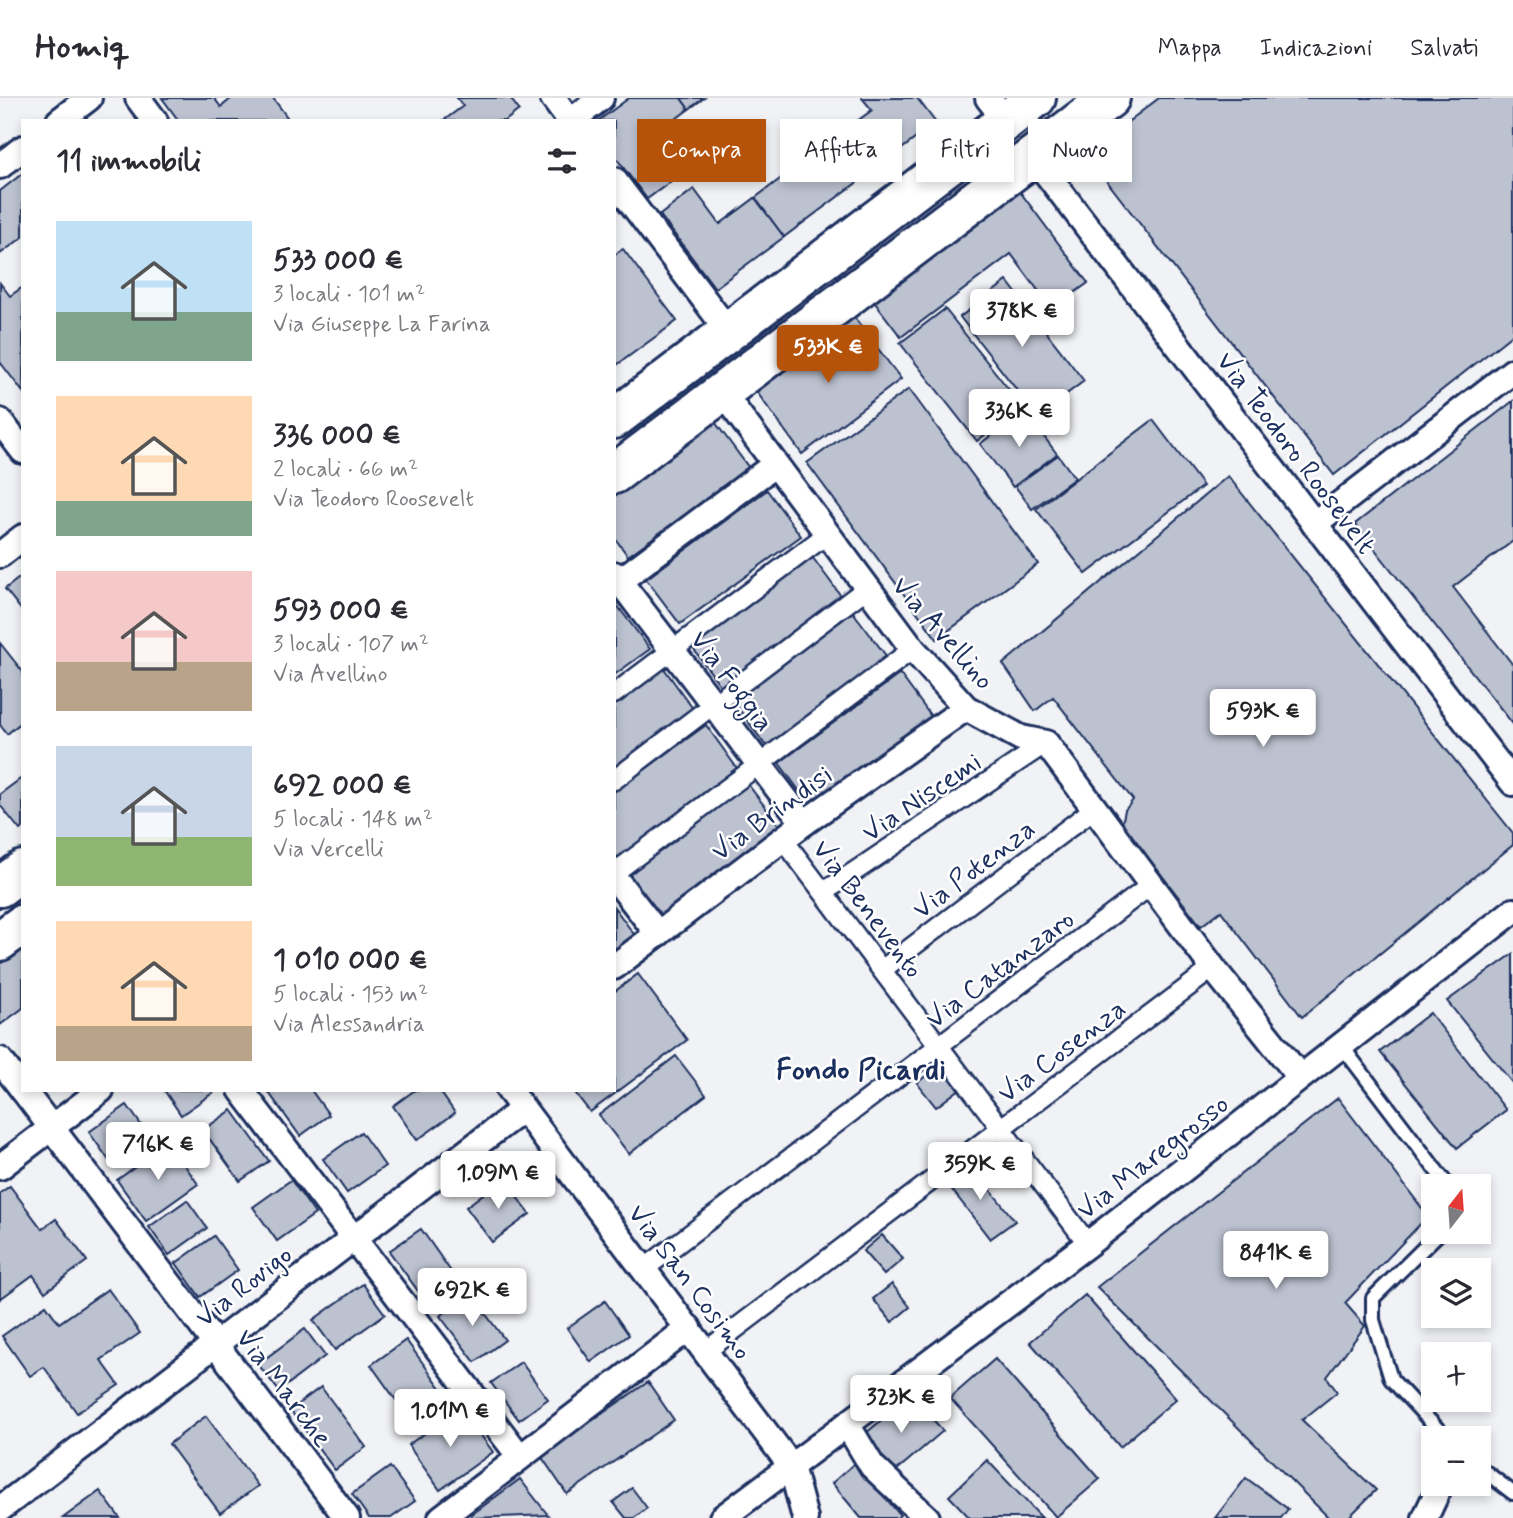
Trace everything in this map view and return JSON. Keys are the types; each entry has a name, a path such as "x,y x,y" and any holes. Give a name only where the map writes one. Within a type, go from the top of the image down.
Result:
{"main road":[{"path":"616,417 729,332 997,110 1036,98"},
{"path":"1082,119 1110,98"},
{"path":"616,472 1028,160"},
{"path":"0,887 21,871"},
{"path":"0,941 21,925"}],"street":[{"path":"62,119 89,98"},
{"path":"138,98 154,119"},
{"path":"553,98 569,119"},
{"path":"573,119 601,98"},
{"path":"0,166 21,150"},
{"name":"Via Teodoro Roosevelt","path":"1053,182 1513,783"},
{"path":"616,183 729,332"},
{"path":"1314,524 1513,371"},
{"name":"Via Avellino","path":"722,392 913,649 966,708 1021,738 1046,743"},
{"path":"0,421 21,448"},
{"path":"616,580 774,465"},
{"path":"616,692 826,535"},
{"path":"0,555 21,539"},
{"name":"Via Foggia","path":"616,580 804,823"},
{"path":"616,778 867,588"},
{"path":"616,873 913,649"},
{"name":"Via Brindisi","path":"616,966 804,823 966,708"},
{"path":"1046,743 1213,968 1300,1077"},
{"name":"Via Niscemi","path":"824,892 1046,743"},
{"name":"Via Potenza","path":"883,969 1095,808"},
{"name":"Via Benevento","path":"783,839 1003,1127 1088,1244"},
{"path":"616,878 658,934"},
{"name":"Via Catanzaro","path":"645,1269 1151,885"},
{"name":"Via Maregrosso","path":"723,1518 1088,1244 1513,911"},
{"name":"Via Cosenza","path":"706,1351 1213,968"},
{"name":"Via Marche","path":"0,1060 21,1087"},
{"name":"Via Marche","path":"24,1092 347,1518"},
{"path":"0,1167 98,1092"},
{"path":"243,1092 520,1457"},
{"name":"Via San Cosimo","path":"516,1100 791,1466 805,1518"},
{"name":"Via Rovigo","path":"0,1509 354,1238 516,1100"},
{"path":"440,1518 689,1328"},
{"path":"848,1426 872,1466 927,1518"},
{"path":"1425,1518 1435,1496"}],"lane":[{"path":"1341,1045 1439,1174"},
{"path":"1428,1244 1373,1298 1373,1320 1391,1379 1435,1426"},
{"path":"1491,1476 1513,1493"}],"building":[{"path":"162,98 214,98 221,107 232,98 273,98 287,117 284,119 178,119"},
{"path":"457,98 510,98 519,110 508,119 446,119 463,106"},
{"path":"629,98 681,98 689,109 676,119 637,119 637,182 670,182 647,199 616,158 616,119 601,119"},
{"path":"681,98 704,98 689,109"},
{"path":"862,98 917,98 933,119 916,119 916,138 902,149 902,119 860,119 872,110"},
{"path":"1159,98 1513,98 1513,334 1334,475 1108,182 1132,182 1132,119"},
{"path":"21,175 21,238 0,254 0,191"},
{"path":"780,179 780,182 858,182 784,237 755,198"},
{"path":"1015,185 1088,283 1052,309 1011,254 901,337 869,295"},
{"path":"694,189 720,224 755,198 784,237 715,288 660,215"},
{"path":"623,249 677,321 616,366 616,254"},
{"path":"1007,281 1084,381 1037,416 960,317"},
{"path":"0,283 10,296 21,288 21,389 0,362"},
{"path":"945,309 1022,406 977,441 900,343"},
{"path":"854,317 901,379 802,454 756,391"},
{"path":"909,389 1038,564 937,639 807,463"},
{"path":"1513,401 1513,541 1453,587 1513,665 1513,724 1355,524"},
{"path":"1024,410 1057,454 1013,487 980,444"},
{"path":"1153,420 1203,486 1086,574 1036,509"},
{"path":"715,422 749,468 628,556 616,540 616,495"},
{"path":"1058,455 1075,478 1032,509 1015,486"},
{"path":"1228,476 1513,833 1513,845 1302,1017 1221,911 1201,926 1122,824 1125,810 1133,800 1053,697 1035,711 1003,664"},
{"path":"767,490 801,536 680,624 646,579"},
{"path":"810,554 844,600 723,689 689,643"},
{"path":"21,577 21,609 5,589"},
{"path":"616,604 650,649 616,674"},
{"path":"853,612 887,657 766,746 732,700"},
{"path":"0,643 21,669 21,723 7,734 0,725"},
{"path":"663,667 696,713 616,772 616,702"},
{"path":"900,674 933,719 812,808 779,763"},
{"path":"706,725 739,771 618,859 616,791"},
{"path":"21,778 20,830 0,805 0,794"},
{"path":"747,783 781,828 660,916 626,871"},
{"path":"616,910 636,937 616,952"},
{"path":"21,949 21,1009 0,1025 0,964"},
{"path":"1513,954 1513,1084 1447,1001"},
{"path":"638,974 687,1040 590,1112 575,1092 616,1092 616,990"},
{"path":"1430,1013 1506,1110 1457,1148 1380,1052"},
{"path":"676,1056 706,1095 629,1154 599,1115"},
{"path":"942,1063 961,1088 936,1107 917,1083"},
{"path":"165,1092 214,1092 181,1115"},
{"path":"268,1092 312,1092 329,1115 300,1136"},
{"path":"412,1092 440,1092 455,1113 417,1140 393,1106"},
{"path":"1338,1098 1421,1207 1421,1223 1345,1303 1365,1326 1327,1377 1337,1392 1302,1420 1376,1490 1348,1518 1329,1518 1097,1287"},
{"path":"127,1105 151,1139 113,1166 89,1132"},
{"path":"232,1110 269,1161 240,1181 203,1130"},
{"path":"361,1132 385,1166 347,1193 323,1159"},
{"path":"169,1143 198,1184 146,1221 117,1180"},
{"path":"970,1164 1015,1221 990,1239 946,1182"},
{"path":"503,1179 530,1214 492,1242 466,1207"},
{"path":"291,1180 315,1214 277,1241 253,1207"},
{"path":"10,1186 42,1229 56,1219 87,1261 45,1292 33,1275 0,1299 0,1193"},
{"path":"187,1200 207,1228 169,1255 149,1227"},
{"path":"421,1229 452,1273 421,1295 389,1251"},
{"path":"882,1235 903,1259 884,1275 863,1251"},
{"path":"214,1236 238,1270 200,1297 176,1263"},
{"path":"363,1284 385,1314 335,1350 313,1320"},
{"path":"892,1284 910,1307 892,1322 873,1299"},
{"path":"108,1289 140,1333 101,1360 119,1385 77,1413 44,1367 30,1376 2,1336 46,1305 59,1323"},
{"path":"470,1293 505,1340 475,1362 440,1316"},
{"path":"1085,1295 1176,1399 1120,1447 1030,1342"},
{"path":"605,1301 629,1335 591,1362 567,1328"},
{"path":"305,1329 325,1356 279,1391 258,1364"},
{"path":"406,1340 441,1388 406,1414 371,1365"},
{"path":"995,1359 1100,1479 1056,1517 950,1398"},
{"path":"521,1362 548,1399 519,1420 491,1383"},
{"path":"648,1382 674,1420 567,1494 541,1456"},
{"path":"321,1387 366,1447 335,1470 290,1410"},
{"path":"912,1395 943,1431 891,1475 860,1438"},
{"path":"461,1408 493,1452 440,1490 408,1445"},
{"path":"206,1416 258,1486 220,1513 169,1444"},
{"path":"987,1460 1042,1518 970,1518 949,1496"},
{"path":"856,1462 900,1515 897,1518 861,1518 832,1483"},
{"path":"390,1467 415,1501 391,1518 369,1518 352,1494"},
{"path":"1246,1478 1288,1509 1281,1518 1215,1518"},
{"path":"520,1479 548,1515 473,1518 471,1515"},
{"path":"632,1488 647,1508 634,1518 626,1518 613,1502"},
{"path":"100,1491 120,1518 63,1518"}],"district":[{"name":"Fondo Picardi","path":"861,1069"}]}
